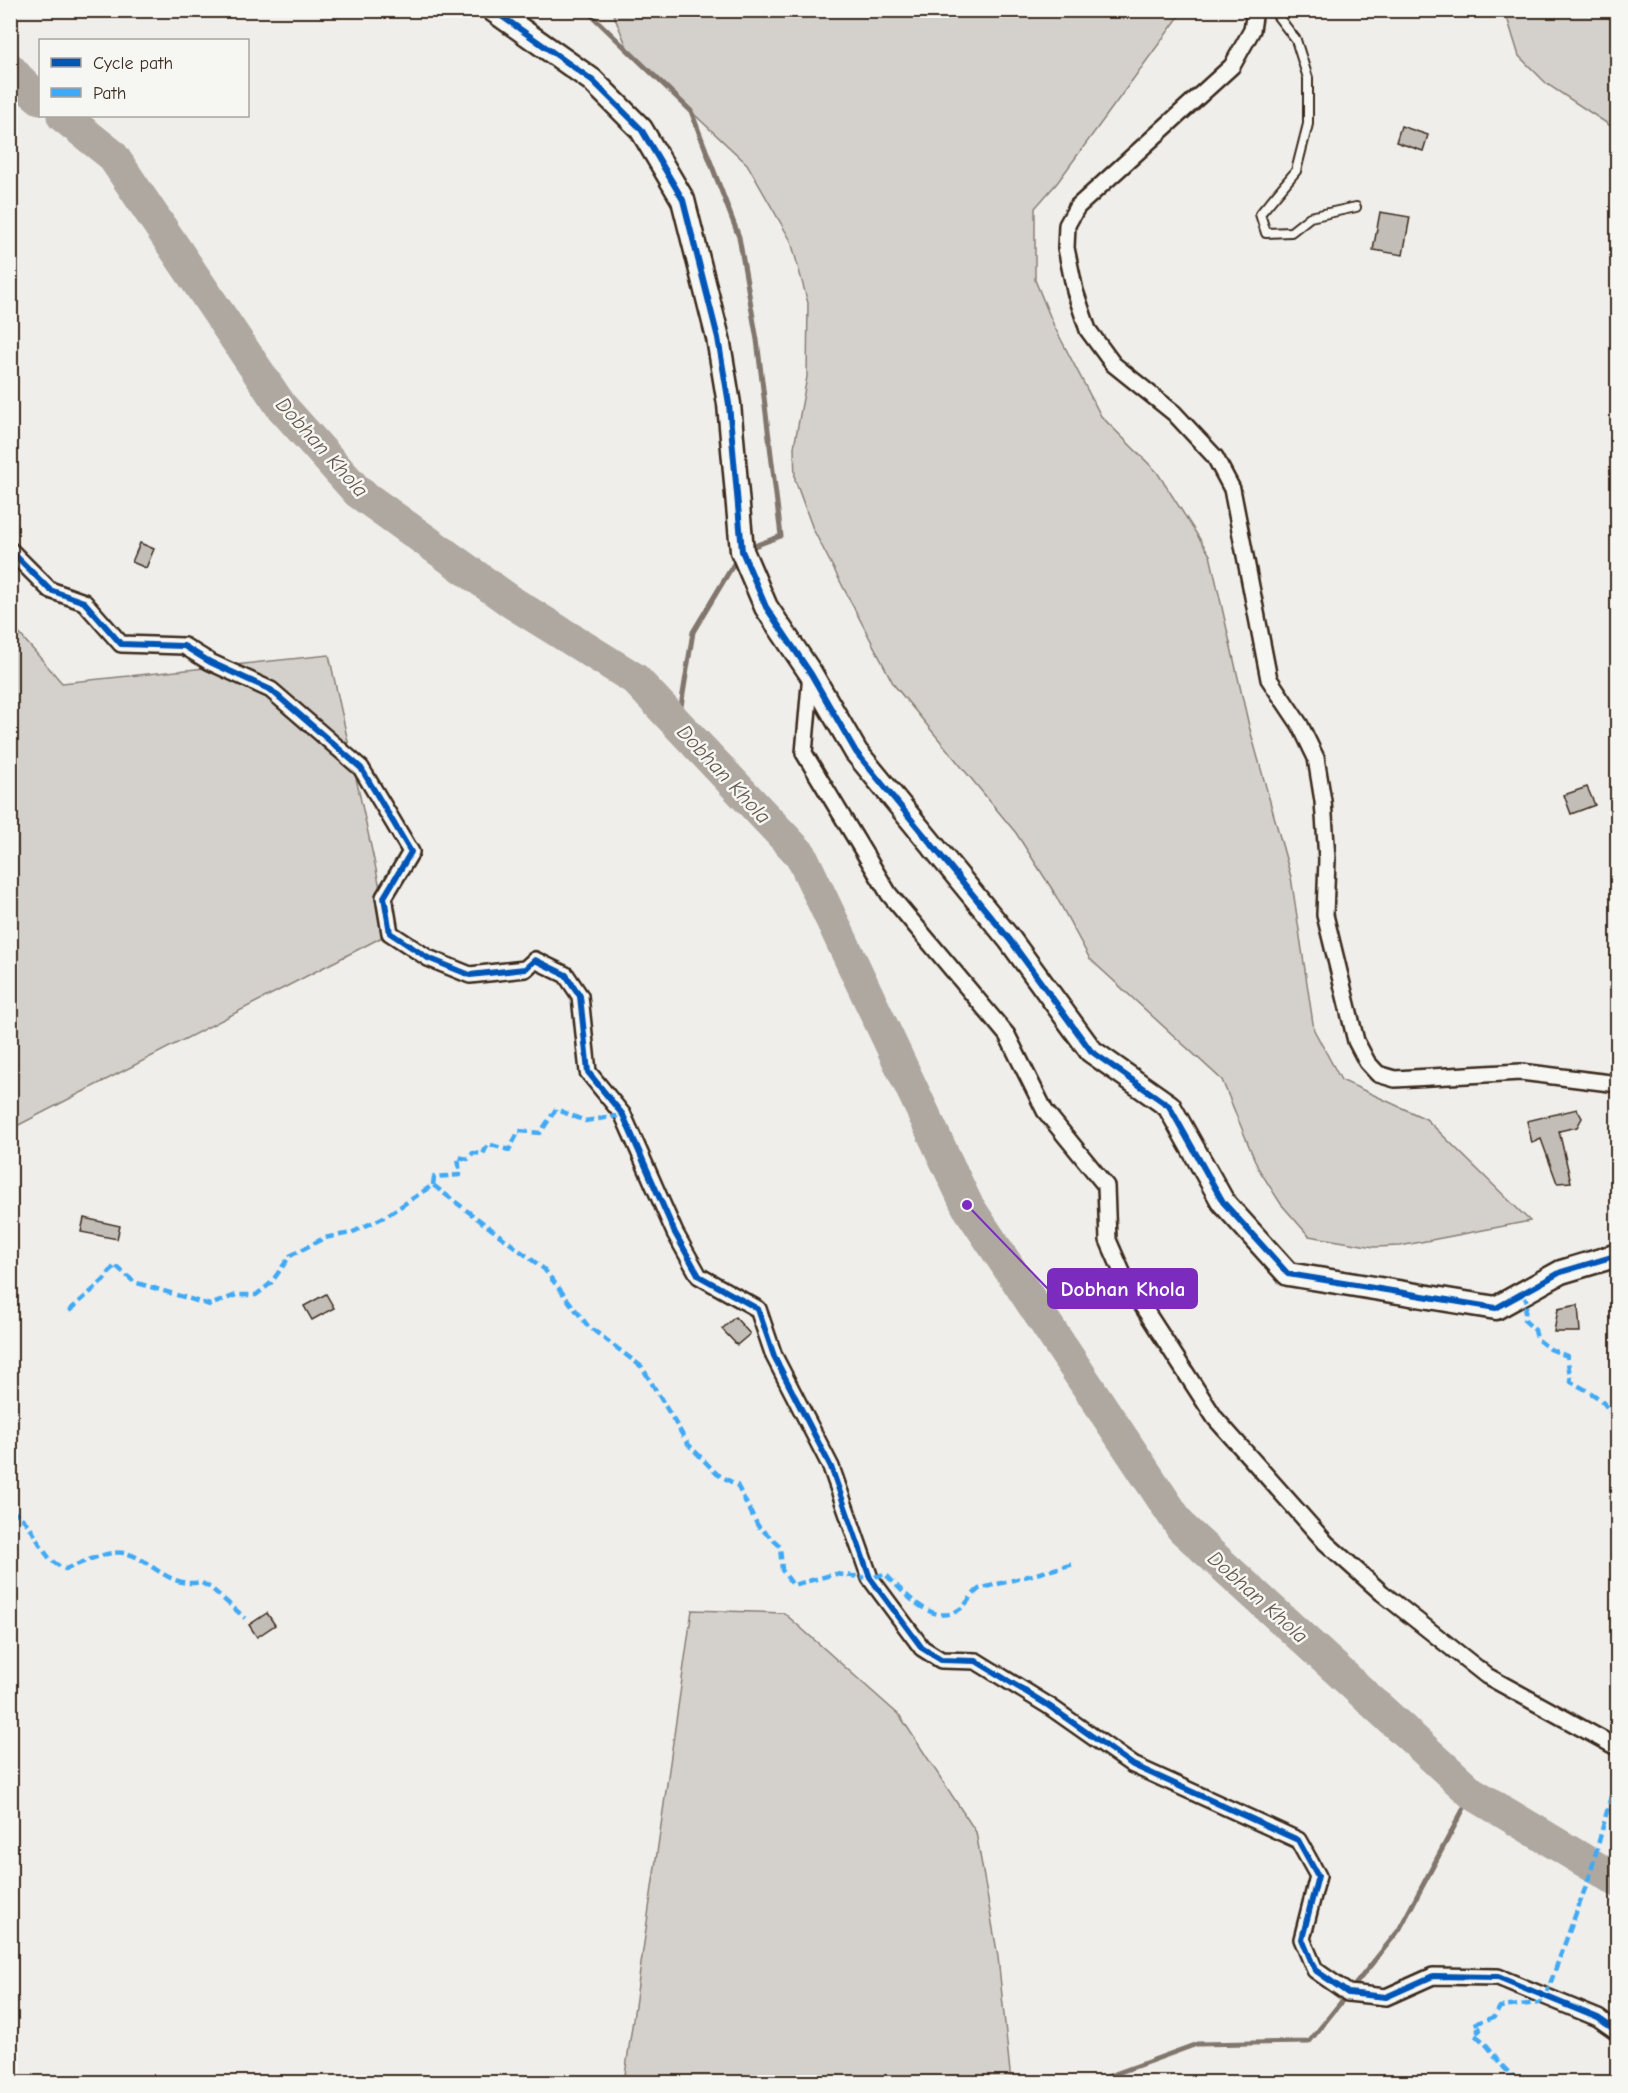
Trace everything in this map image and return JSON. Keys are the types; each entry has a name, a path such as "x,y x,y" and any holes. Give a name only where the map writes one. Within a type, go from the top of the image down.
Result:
{"street":[{"path":"493,10 592,80 641,129 683,200 718,338 729,404 742,551 766,607 811,674 856,752 1010,940 1091,1051 1169,1106 1223,1202 1288,1274 1496,1308 1561,1272 1617,1255"},
{"path":"1255,10 1252,30 1233,66 1077,207 1067,225 1068,259 1088,330 1113,364 1174,412 1215,457 1232,489 1269,679 1300,725 1316,758 1323,801 1327,859 1325,915 1356,1041 1367,1062 1378,1074 1395,1079 1521,1072 1617,1084"},
{"path":"10,550 50,590 84,602 121,644 184,646 210,662 271,690 361,768 411,852 384,897 390,933 428,958 470,975 525,969 535,960 566,975 580,996 588,1072 623,1115 675,1233 699,1276 758,1309 774,1356 831,1467 870,1578 922,1648 941,1660 976,1661 1049,1706 1133,1765 1298,1840 1318,1876 1302,1939 1315,1970 1348,1993 1386,1997 1433,1976 1498,1977 1598,2018 1617,2032"},
{"path":"811,674 804,753 889,894 1007,1035 1046,1111 1106,1186 1108,1240 1125,1279 1215,1419 1326,1544 1382,1593 1486,1676 1617,1748"}],"lane":[{"path":"1273,10 1296,40 1308,78 1308,124 1296,171 1260,214 1266,233 1291,232 1310,217 1356,207"}],"shaded area":[{"path":"612,11 1183,11 1057,183 1035,208 1035,280 1054,326 1101,416 1157,472 1210,555 1249,726 1291,877 1314,1030 1341,1080 1426,1119 1530,1221 1400,1246 1374,1247 1309,1236 1281,1204 1258,1168 1222,1080 1090,959 1052,889 1016,833 894,685 813,529 795,480 794,447 807,377 808,303 791,241 747,164 630,54"},
{"path":"1505,11 1617,11 1617,130 1547,84 1519,56"},
{"path":"10,623 62,683 329,655 390,933 11,1129"},
{"path":"692,1610 784,1613 900,1716 976,1832 998,1957 1011,2082 624,2082"}],"building":[{"path":"1401,126 1428,135 1423,151 1396,142"},
{"path":"1380,212 1410,217 1403,255 1373,250"},
{"path":"140,543 154,549 146,568 132,562"},
{"path":"1587,787 1595,805 1571,814 1564,795"},
{"path":"1577,1109 1582,1118 1577,1127 1559,1131 1571,1182 1557,1183 1541,1139 1532,1143 1527,1121"},
{"path":"84,1218 120,1226 117,1239 81,1232"},
{"path":"326,1294 334,1308 312,1320 304,1306"},
{"path":"1578,1305 1580,1332 1554,1332 1558,1309"},
{"path":"735,1317 750,1334 737,1345 722,1329"},
{"path":"267,1613 275,1625 257,1637 249,1625"}],"waterway":[{"path":"586,10 691,111 739,237 757,340 781,536 746,549"},
{"name":"Dobhan Khola","path":"10,69 39,97"},
{"name":"Dobhan Khola","path":"64,117 112,155 281,406 358,492 513,603 635,679 801,855 967,1205 1182,1528 1472,1793 1618,1881"},
{"path":"678,725 693,632 738,557"},
{"path":"1093,2082 1197,2044 1309,2042 1399,1930 1472,1793"}],"marked path":[{"path":"433,1185 434,1177 460,1175 458,1157 468,1159 473,1153 483,1154 488,1144 509,1150 519,1131 540,1133 556,1109 585,1121 623,1115"},
{"path":"69,1311 104,1280 115,1265 134,1282 210,1305 236,1295 256,1295 271,1283 290,1256 324,1238 351,1233 386,1216 433,1185 544,1269 588,1326 642,1367 688,1444 717,1474 737,1485 758,1526 780,1546 782,1570 793,1585 835,1574 870,1578 885,1574 919,1605 939,1614 950,1614 960,1609 979,1589 1074,1564"},
{"path":"1523,1293 1527,1302 1524,1320 1535,1330 1537,1339 1550,1349 1567,1356 1571,1382 1599,1399 1609,1410 1618,1426"},
{"path":"10,1510 27,1524 48,1557 65,1569 102,1555 124,1553 142,1560 178,1581 200,1582 211,1588 245,1618"},
{"path":"1507,2082 1512,2075 1485,2043 1474,2035 1480,2030 1474,2024 1494,2017 1500,2007 1539,2003 1546,1995 1590,1875 1618,1770"}],"cycle path":[{"path":"493,10 592,80 641,129 683,200 718,338 729,404 742,551 766,607 811,674 856,752 1010,940 1091,1051 1169,1106 1223,1202 1288,1274 1496,1308 1561,1272 1618,1255"},
{"path":"10,550 50,590 84,602 121,644 184,646 210,662 271,690 361,768 411,852 384,897 390,933 428,958 470,975 525,969 535,960 566,975 580,996 588,1072 623,1115 675,1233 699,1276 758,1309 774,1356 831,1467 870,1578 922,1648 941,1660 976,1661 1049,1706 1133,1765 1298,1840 1318,1876 1302,1939 1315,1970 1348,1993 1386,1997 1433,1976 1498,1977 1598,2018 1618,2032"}],"place":[{"name":"Dobhan Khola","path":"967,1205"}]}
